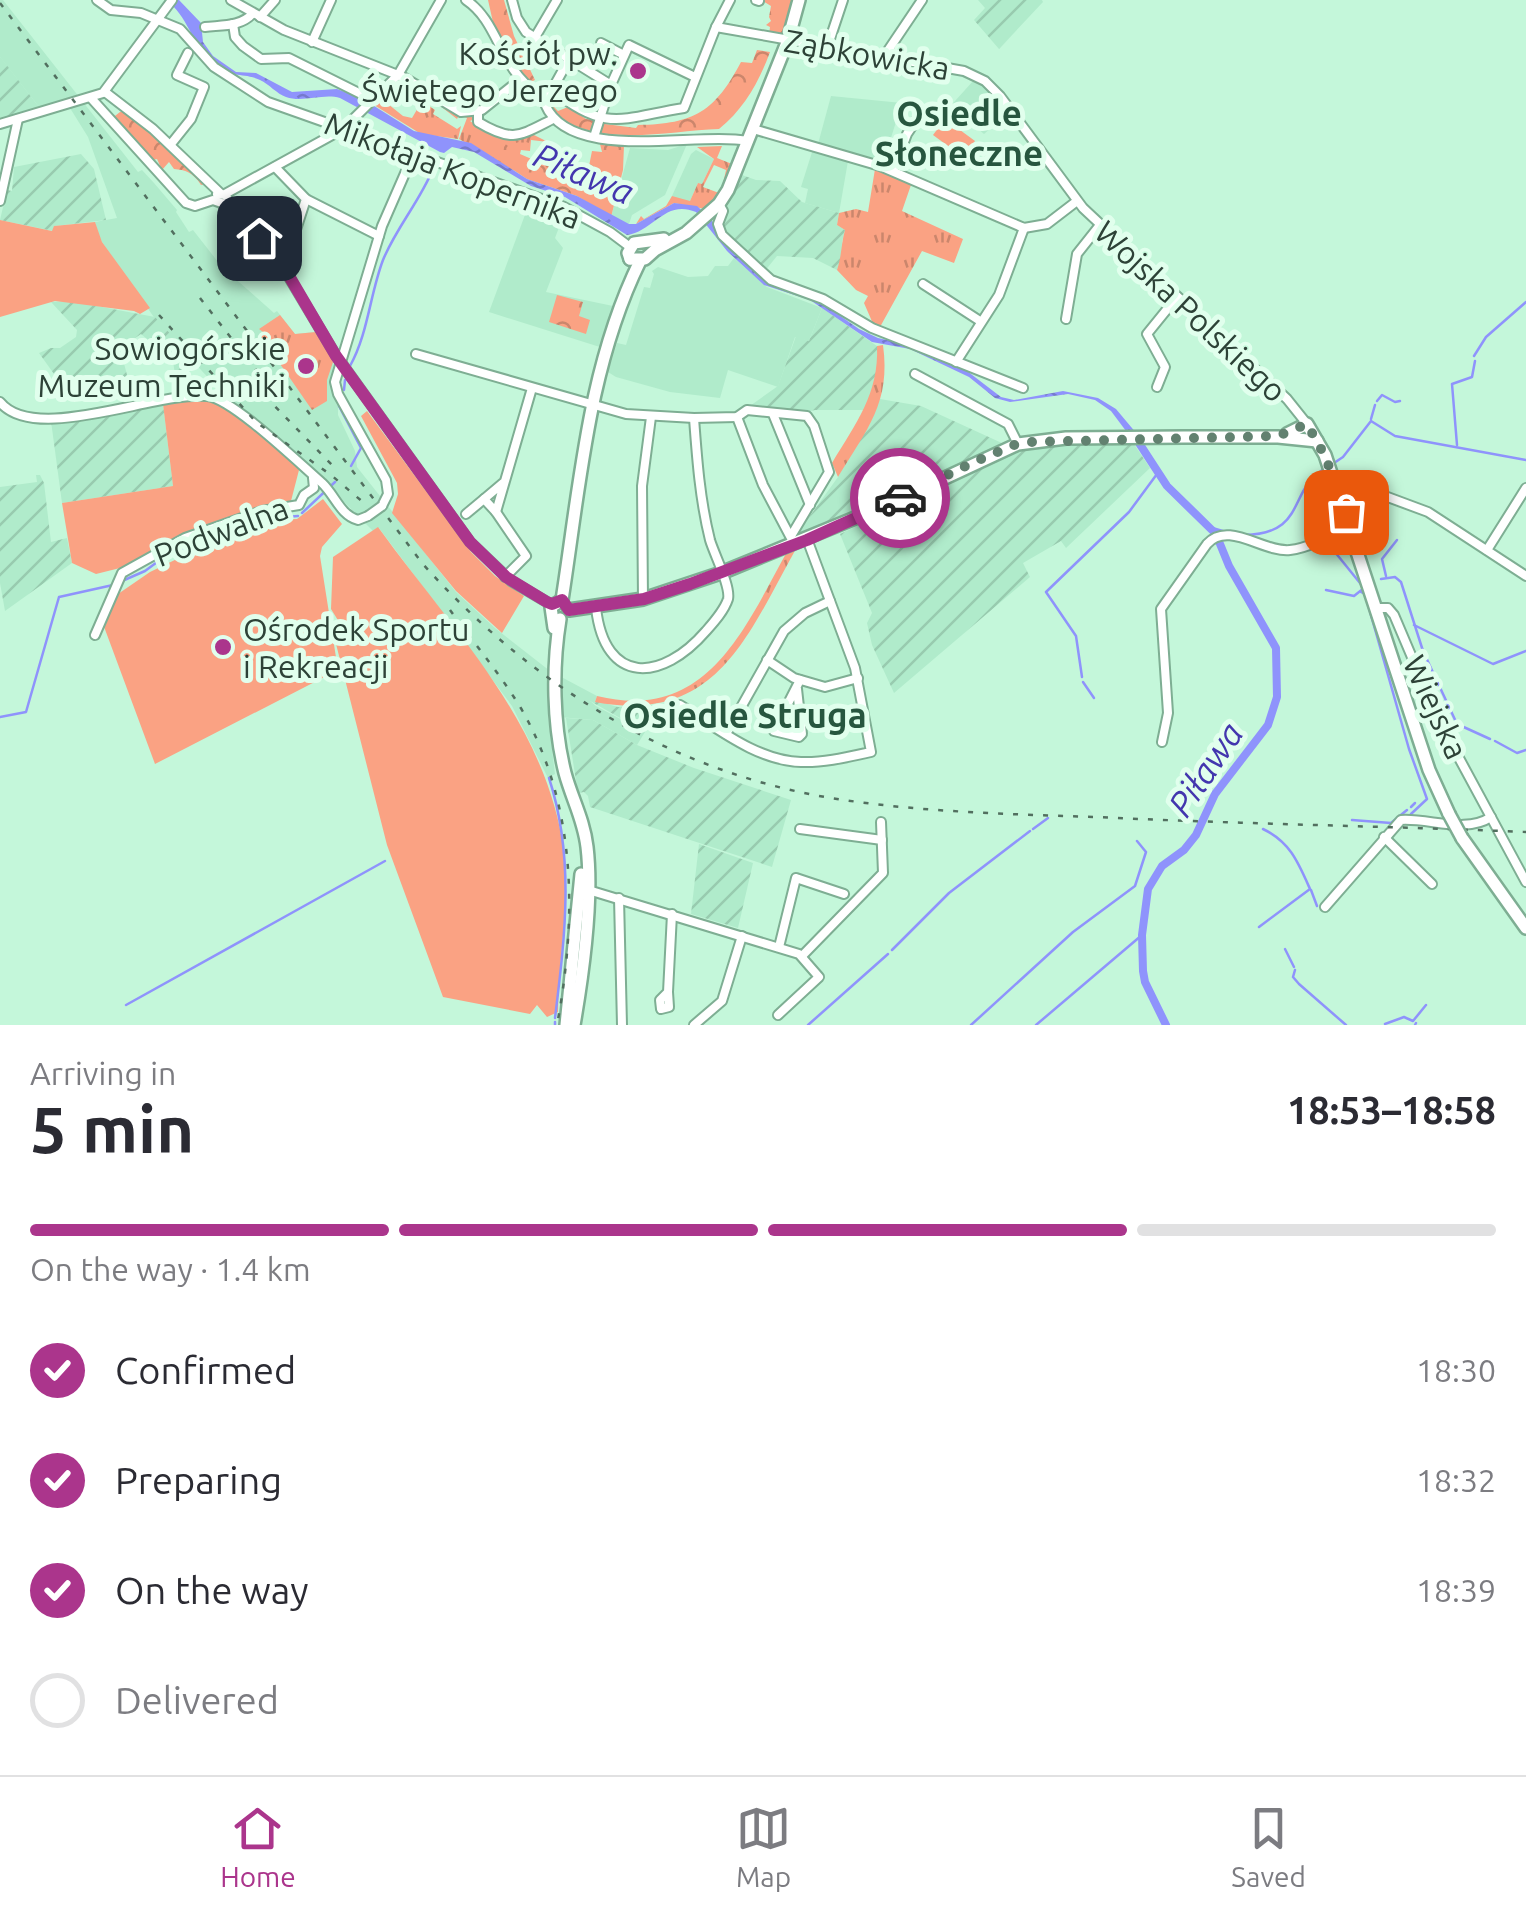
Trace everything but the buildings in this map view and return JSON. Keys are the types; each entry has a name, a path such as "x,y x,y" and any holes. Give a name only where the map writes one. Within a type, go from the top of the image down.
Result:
{"main road":[{"path":"574,1025 587,844 560,746 556,652 590,405 637,253 705,215 751,135 799,0"},
{"path":"1278,436 1312,432"},
{"path":"559,610 644,599 721,574 792,540 807,540 1018,444 1066,438 1296,437 1312,432"},
{"name":"Wojska Polskiego","path":"1312,432 1331,469 1429,770 1462,838 1526,928"},
{"path":"566,1025 584,889"}],"street":[{"name":"Mikołaja Kopernika","path":"97,0 111,10 140,13 182,30 214,67 254,94 564,207 637,253"},
{"path":"231,0 312,42 398,75 458,110 478,112"},
{"path":"205,27 246,20 276,0"},
{"path":"312,42 331,0"},
{"path":"90,98 186,203 195,206 222,197 343,129 398,75 442,0"},
{"path":"466,0 483,14 516,78 546,98 553,119 573,132 622,141 751,135 894,171 1024,228 1047,224 1078,201"},
{"path":"512,0 521,26 534,39 611,85"},
{"path":"534,39 557,0"},
{"path":"553,119 520,136 508,136 476,118 508,87 516,86 599,118 638,119 655,111 681,110 730,0"},
{"path":"828,45 843,0"},
{"path":"886,55 922,0"},
{"path":"0,124 105,92 170,3"},
{"path":"234,24 243,46 261,59 296,60 372,100"},
{"name":"Ząbkowicka","path":"716,27 783,42 886,55 964,72 984,81 1000,96 1078,201"},
{"path":"602,43 624,55"},
{"path":"594,136 629,45 695,77"},
{"path":"171,144 191,119 204,87 178,76 188,53"},
{"path":"546,98 568,61"},
{"path":"105,92 171,144 282,264 342,364 464,535 506,577 559,610"},
{"path":"106,117 123,106"},
{"path":"894,171 907,134 920,116"},
{"path":"0,201 18,119"},
{"path":"342,364 379,236 413,155"},
{"path":"276,166 306,199 379,236"},
{"path":"282,264 306,199"},
{"name":"Wojska Polskiego","path":"1078,201 1100,226 1287,399 1312,432"},
{"path":"705,215 723,210 718,224 722,235 771,280 823,299 872,328 1022,388"},
{"path":"1066,319 1077,254 1100,226"},
{"path":"956,362 999,295 1024,228"},
{"path":"923,284 980,321"},
{"path":"1157,387 1165,367 1147,334 1177,297"},
{"path":"416,354 590,405 650,417 738,416 747,410 802,415 812,422 829,472 792,540"},
{"name":"Podwalna","path":"0,402 10,414 44,419 209,396 229,404 326,488 350,518 358,520 382,506 388,494 386,480 336,389 342,364"},
{"path":"915,374 1008,424 1018,444"},
{"path":"496,512 532,388"},
{"path":"773,414 810,505"},
{"path":"738,416 763,485 792,540"},
{"path":"644,599 642,486 650,417"},
{"path":"596,608 604,644 616,660 628,667 661,664 690,648 720,614 728,592 701,493 694,418"},
{"path":"1331,469 1417,507 1522,574 1526,562"},
{"name":"Podwalna","path":"95,636 122,573 185,538 262,512 299,505 314,488 313,478"},
{"path":"466,514 503,483"},
{"path":"1487,550 1526,488"},
{"path":"484,499 526,556 506,577"},
{"path":"1162,742 1168,713 1162,609 1212,538 1226,535 1274,549 1293,550 1348,524"},
{"path":"680,706 762,752 793,761 871,752 858,678 807,540"},
{"path":"726,734 793,622 830,601"},
{"name":"Wiejska","path":"1376,608 1388,608 1394,615 1439,721 1526,882"},
{"path":"768,660 799,684 825,687 858,678"},
{"path":"799,684 802,734 799,737 774,731 799,684"},
{"path":"1325,907 1401,820 1458,824 1482,822 1491,817"},
{"path":"802,956 884,873 880,822"},
{"path":"800,829 882,840"},
{"path":"1384,837 1432,884"},
{"path":"778,948 796,878 844,894"},
{"path":"584,889 802,956 819,977 778,1014"},
{"path":"619,898 622,1025"},
{"path":"668,992 672,914"},
{"path":"694,1025 722,1000 742,936"}],"shaded area":[{"path":"0,0 138,172 142,170 154,183 177,210 189,232 193,230 222,267 274,313 277,311 295,334 316,332 336,368 332,391 355,451 357,467 456,592 550,671 597,696 595,702 589,700 596,706 645,732 637,745 593,720 548,716 555,774 548,778 512,706 379,528 373,531 313,471 243,415 160,326 96,228 95,222 117,218 88,137 65,100 39,107 0,57"},
{"path":"978,0 1043,2 999,49 974,20 985,8"},
{"path":"2,59 39,107 0,119"},
{"path":"974,80 986,87 1008,113 984,134 966,118 960,123 946,111"},
{"path":"831,96 902,103 883,163 818,144"},
{"path":"687,144 665,195 632,215 629,224 611,217 630,148 668,150"},
{"path":"813,149 848,161 839,213 805,203 808,189 801,187"},
{"path":"696,150 714,159 702,184 698,183 690,201 684,202 672,196"},
{"path":"81,154 94,169 106,220 55,226 53,231 0,220 7,190 12,191 14,167"},
{"path":"742,175 780,181 802,202 839,213 837,225 845,230 845,249 837,270 813,258 777,256 764,272 721,230 721,220"},
{"path":"529,204 564,214 555,238 563,248 546,292 613,306 603,348 489,312"},
{"path":"734,258 767,287 822,308 809,341 795,337 778,387 728,370 720,398 670,392 608,372 617,343 626,345 644,287 650,288 652,271 658,267 688,277 708,276 715,266 728,266"},
{"path":"70,301 155,317 192,358 189,363 193,394 178,396 173,361 141,334 120,348 132,394 74,402 39,353 60,348 76,337 77,330 51,302"},
{"path":"822,308 877,346 878,371 865,410 802,413 747,408 778,386 796,336 809,341"},
{"path":"880,399 921,406 1004,444 794,538 838,477"},
{"path":"163,404 173,486 62,503 51,421"},
{"path":"1055,443 1134,444 1150,468 1066,548 1061,541 1023,563 1030,577 894,693 872,645 867,623 872,613 840,534 1023,448"},
{"path":"36,475 44,483 51,542 67,538 72,563 5,611 0,583 0,487 37,482"},
{"path":"583,697 618,707 659,705 645,732"},
{"path":"566,718 593,720 637,745 791,800 772,867 590,807 588,796 578,793"},
{"path":"699,844 753,863 738,928 691,914"}],"green space":[{"path":"488,0 504,0 514,36 535,80 526,84 497,40"},
{"path":"761,0 795,0 784,36 769,35 770,27 766,25 771,21 771,6"},
{"path":"757,50 770,52 761,74 743,104 719,129 607,134 566,122 549,109 568,107 586,119 636,128 689,118 712,103 741,62 752,63"},
{"path":"388,91 383,100 403,116 412,118 425,96 432,101 425,103 435,110 433,114 457,129 461,126 458,139 421,134 374,105"},
{"path":"439,105 453,114 472,115 473,123 519,139 530,133 548,142 531,140 530,151 521,150 520,154 565,174 513,170 459,139 467,118 459,115 457,119"},
{"path":"126,112 164,142 206,184 201,185 189,172 174,169 169,162 162,170 157,159 153,160 111,119"},
{"path":"945,119 975,141 963,157 933,135"},
{"path":"493,137 536,163 587,176 592,151 602,152 600,144 624,146 623,170 611,217 577,196 527,179 486,152"},
{"path":"722,146 717,158 732,164 723,184 726,170 714,165 703,187 719,193 705,209 674,203 636,224 641,216 644,219 666,206 672,196 690,201 714,159 697,147"},
{"path":"875,169 912,182 902,211 963,239 954,263 922,251 880,327 874,326 864,303 868,296 856,290 837,270 845,230 837,225 839,213 856,209 868,212"},
{"path":"0,220 52,231 54,226 95,222 102,242 150,308 140,314 55,301 0,317"},
{"path":"557,295 583,302 579,316 590,320 586,334 549,322"},
{"name":"Sowiogórskie Muzeum Techniki","path":"280,315 295,334 316,332 333,362 327,380 327,401 312,410 260,335 263,332 259,329"},
{"path":"883,345 885,365 880,400 838,477 832,463 864,408 874,379 877,346"},
{"path":"195,397 232,412 292,461 299,470 291,501 258,509 157,547 128,566 96,574 72,563 62,503 173,486 163,404"},
{"path":"367,411 471,552 495,576 524,596 502,633 456,591 392,513 397,483 361,416"},
{"name":"Ośrodek Sportu i Rekreacji","path":"323,499 342,524 322,547 320,556 338,670 155,764 103,624 109,607 118,594 150,572 245,526 264,520 297,519"},
{"path":"378,527 492,679 538,762 554,806 564,853 566,892 558,1012 547,1017 537,1005 530,1014 443,997 387,845 335,640 335,635 344,630 331,609 333,557"},
{"path":"797,547 743,641 699,687 671,700 637,706 595,702 597,696 635,701 667,696 694,682 717,663 737,638 788,550"}],"water":[{"path":"166,0 179,0 201,23 203,42 213,56 236,72 256,73 292,92 337,89 363,99 414,131 471,143 527,179 577,196 629,224 674,203 697,206 711,219 725,243 767,280 816,299 859,329 878,338 918,347 967,371 1001,397 1014,400 1063,391 1098,398 1116,409 1137,434 1129,435 1111,411 1095,400 1068,394 1010,402 995,398 969,377 910,349 872,342 810,300 764,285 727,251 696,212 676,210 627,235 565,197 531,186 474,152 452,147 440,152 340,98 293,99 253,77 226,71 205,54 180,14"}],"waterway":[{"path":"350,366 361,341 383,260 433,169"},
{"path":"1474,356 1486,337 1526,302"},
{"path":"1457,445 1452,384 1472,377 1475,361"},
{"path":"344,390 345,380"},
{"path":"1377,401 1382,395 1400,401"},
{"path":"1371,419 1375,405"},
{"path":"339,406 361,448 351,466"},
{"path":"1331,465 1343,457 1371,421 1395,436 1526,460"},
{"name":"Piława","path":"1139,443 1167,486 1216,534"},
{"path":"1244,535 1278,527 1294,510 1305,488 1324,469"},
{"path":"1082,677 1076,636 1046,592 1129,512 1157,474"},
{"path":"302,513 335,482"},
{"path":"122,581 145,571 172,551 203,544 252,520 298,516"},
{"path":"1309,518 1322,535"},
{"path":"1209,527 1226,532"},
{"name":"Piława","path":"1166,1025 1143,971 1142,935 1148,889 1162,866 1196,835 1215,794 1268,725 1277,697 1276,648 1218,539"},
{"path":"1386,576 1382,559 1397,540"},
{"path":"1326,541 1364,588 1354,596 1326,590"},
{"path":"1381,579 1395,577 1401,582 1423,651 1457,724 1490,739"},
{"path":"0,717 26,712 59,597 113,585"},
{"path":"1361,592 1365,594 1427,799 1411,814"},
{"path":"1414,625 1493,664 1526,651"},
{"path":"1083,682 1094,698"},
{"path":"1495,741 1517,753 1526,750"},
{"path":"549,778 562,838 566,897 555,1018"},
{"path":"1411,807 1415,803"},
{"path":"1352,820 1391,823 1407,810"},
{"path":"1033,829 1048,818"},
{"path":"1259,927 1310,889 1287,847 1263,829"},
{"path":"892,950 949,893 1030,831"},
{"path":"971,1025 1073,932 1135,886 1146,852 1137,841"},
{"path":"126,1005 385,861"},
{"path":"1311,890 1317,906"},
{"path":"1036,1025 1142,935"},
{"path":"1285,949 1294,967"},
{"path":"808,1025 888,954"},
{"path":"1295,970 1293,977 1299,984 1346,1025"},
{"path":"1385,1024 1404,1017 1413,1021 1426,1005"}],"railway":[{"path":"0,3 422,563 507,646 604,714 710,765 766,784 859,802 994,813 1526,832"},
{"path":"200,298 267,384"},
{"path":"159,315 256,422 364,503"},
{"path":"265,396 332,465"},
{"path":"450,610 522,710 553,785 563,824 569,904 557,1025"}],"way so far":[{"path":"900,498 1018,444 1066,438 1278,436 1307,424 1334,476 1346,512"}],"place":[{"name":"Kościół pw. Świętego Jerzego","path":"638,71"},
{"name":"Sowiogórskie Muzeum Techniki","path":"306,366"},
{"name":"Ośrodek Sportu i Rekreacji","path":"223,647"}],"district":[{"name":"Osiedle Słoneczne","path":"959,133"},
{"name":"Osiedle Struga","path":"745,715"}],"route":[{"path":"259,238 282,264 336,356 470,542 506,577 547,602 562,600 569,610 644,599 721,574 900,498"}]}
